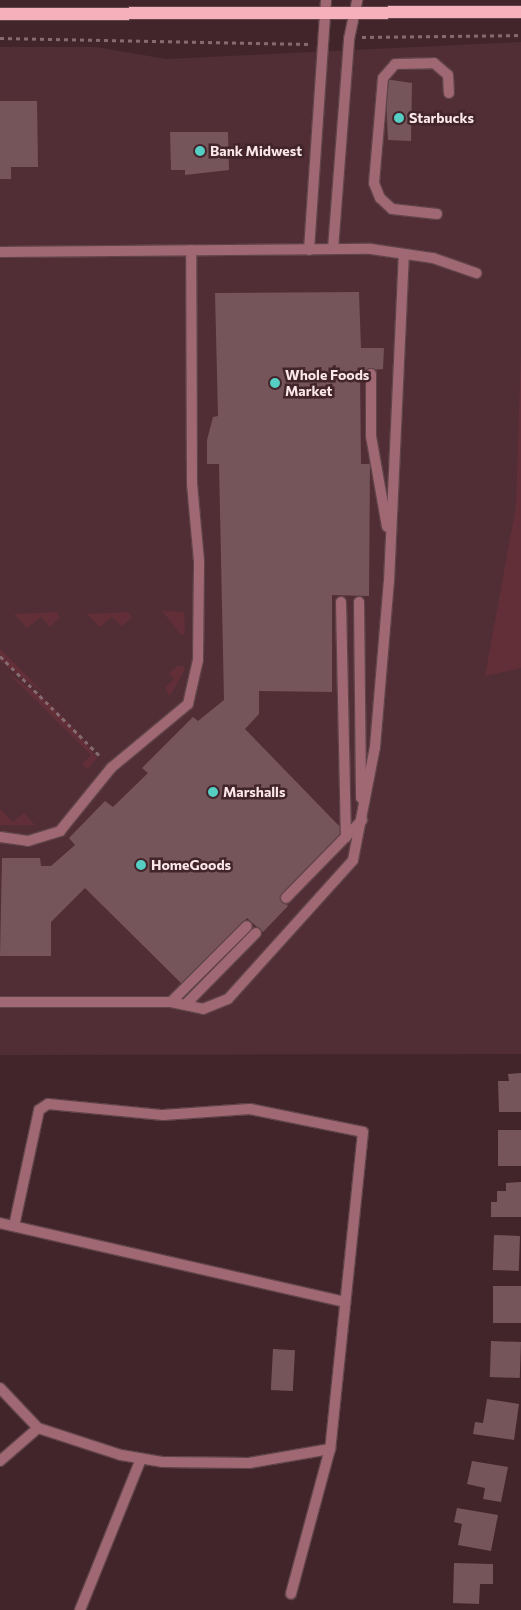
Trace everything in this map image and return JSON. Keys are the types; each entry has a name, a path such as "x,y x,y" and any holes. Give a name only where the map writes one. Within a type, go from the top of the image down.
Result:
{"main road":[{"path":"0,14 326,6 521,12"}],"street":[{"path":"309,250 326,6"},
{"path":"333,249 356,6"},
{"path":"437,214 392,209 380,198 374,183 383,78 395,64 434,63 448,75 449,93"},
{"path":"0,252 333,249 404,254 476,273"},
{"path":"0,837 28,841 60,831 111,768 188,704 195,684 199,562 192,484 191,250"},
{"path":"0,1002 171,1002 203,1009 228,999 353,860 362,823 375,747 390,547 404,254"},
{"path":"371,374 371,436 390,547"},
{"path":"341,602 346,837"},
{"path":"286,898 362,823 360,602"},
{"path":"171,1002 247,926"},
{"path":"185,1005 256,933"},
{"path":"0,998 20,1002"},
{"path":"14,1226 39,1110 48,1104 164,1114 250,1109 363,1132 330,1449 291,1594"},
{"path":"0,1223 344,1302"},
{"path":"0,1388 38,1428 71,1442 141,1458 249,1463 330,1449"},
{"path":"0,1461 38,1428"},
{"path":"80,1610 141,1458"}],"path":[{"path":"364,36 521,35"},
{"path":"0,38 307,44"},
{"path":"0,656 111,768"}],"shaded area":[{"path":"521,42 521,1054 0,1055 0,47 96,47 166,59"},
{"path":"521,351 521,668 485,676 516,506"},
{"path":"162,611 184,612 185,634 181,635"},
{"path":"57,612 60,618 50,627 41,617 27,628 14,614"},
{"path":"128,612 132,617 122,626 112,617 100,627 87,614"},
{"path":"0,649 46,695 0,660"},
{"path":"178,666 184,666 184,671 170,696 165,688 174,679 169,673"},
{"path":"7,672 47,701 74,728 97,758 88,769 82,765 91,755"},
{"path":"0,809 13,822 24,813 35,825 0,825"}],"building":[{"name":"Starbucks","path":"385,79 412,83 411,141 388,140"},
{"path":"0,101 37,101 38,167 11,167 11,179 0,179"},
{"name":"Bank Midwest","path":"170,132 228,132 229,170 185,175 185,170 171,170"},
{"path":"359,292 361,348 384,348 383,369 360,371 361,464 370,464 369,596 332,595 332,692 259,691 259,714 245,729 345,832 280,896 288,906 263,932 247,918 183,985 85,888 51,922 51,956 0,956 2,858 40,858 41,866 51,866 75,845 69,838 105,801 113,807 148,773 142,768 193,717 198,721 224,700 219,464 207,464 207,440 213,417 218,416 215,293"},
{"path":"521,1073 521,1112 499,1112 498,1081 509,1081 508,1074"},
{"path":"498,1130 521,1130 521,1166 498,1166"},
{"path":"521,1182 521,1217 491,1217 491,1202 497,1202 497,1191 506,1191 506,1183"},
{"path":"494,1235 520,1236 519,1271 493,1270"},
{"path":"493,1286 521,1286 521,1323 493,1323"},
{"path":"491,1341 521,1342 520,1378 490,1377"},
{"path":"273,1349 295,1350 293,1391 271,1390"},
{"path":"487,1399 519,1404 514,1440 473,1434 475,1422 483,1423"},
{"path":"472,1461 508,1467 501,1502 483,1499 485,1488 467,1484"},
{"path":"457,1508 498,1515 491,1551 458,1545 462,1524 454,1522"},
{"path":"454,1563 493,1564 493,1584 480,1584 479,1604 453,1603"}],"place":[{"name":"Starbucks","path":"399,118"},
{"name":"Bank Midwest","path":"200,151"},
{"name":"Whole Foods Market","path":"275,383"},
{"name":"Marshalls","path":"213,792"},
{"name":"HomeGoods","path":"141,865"}]}
